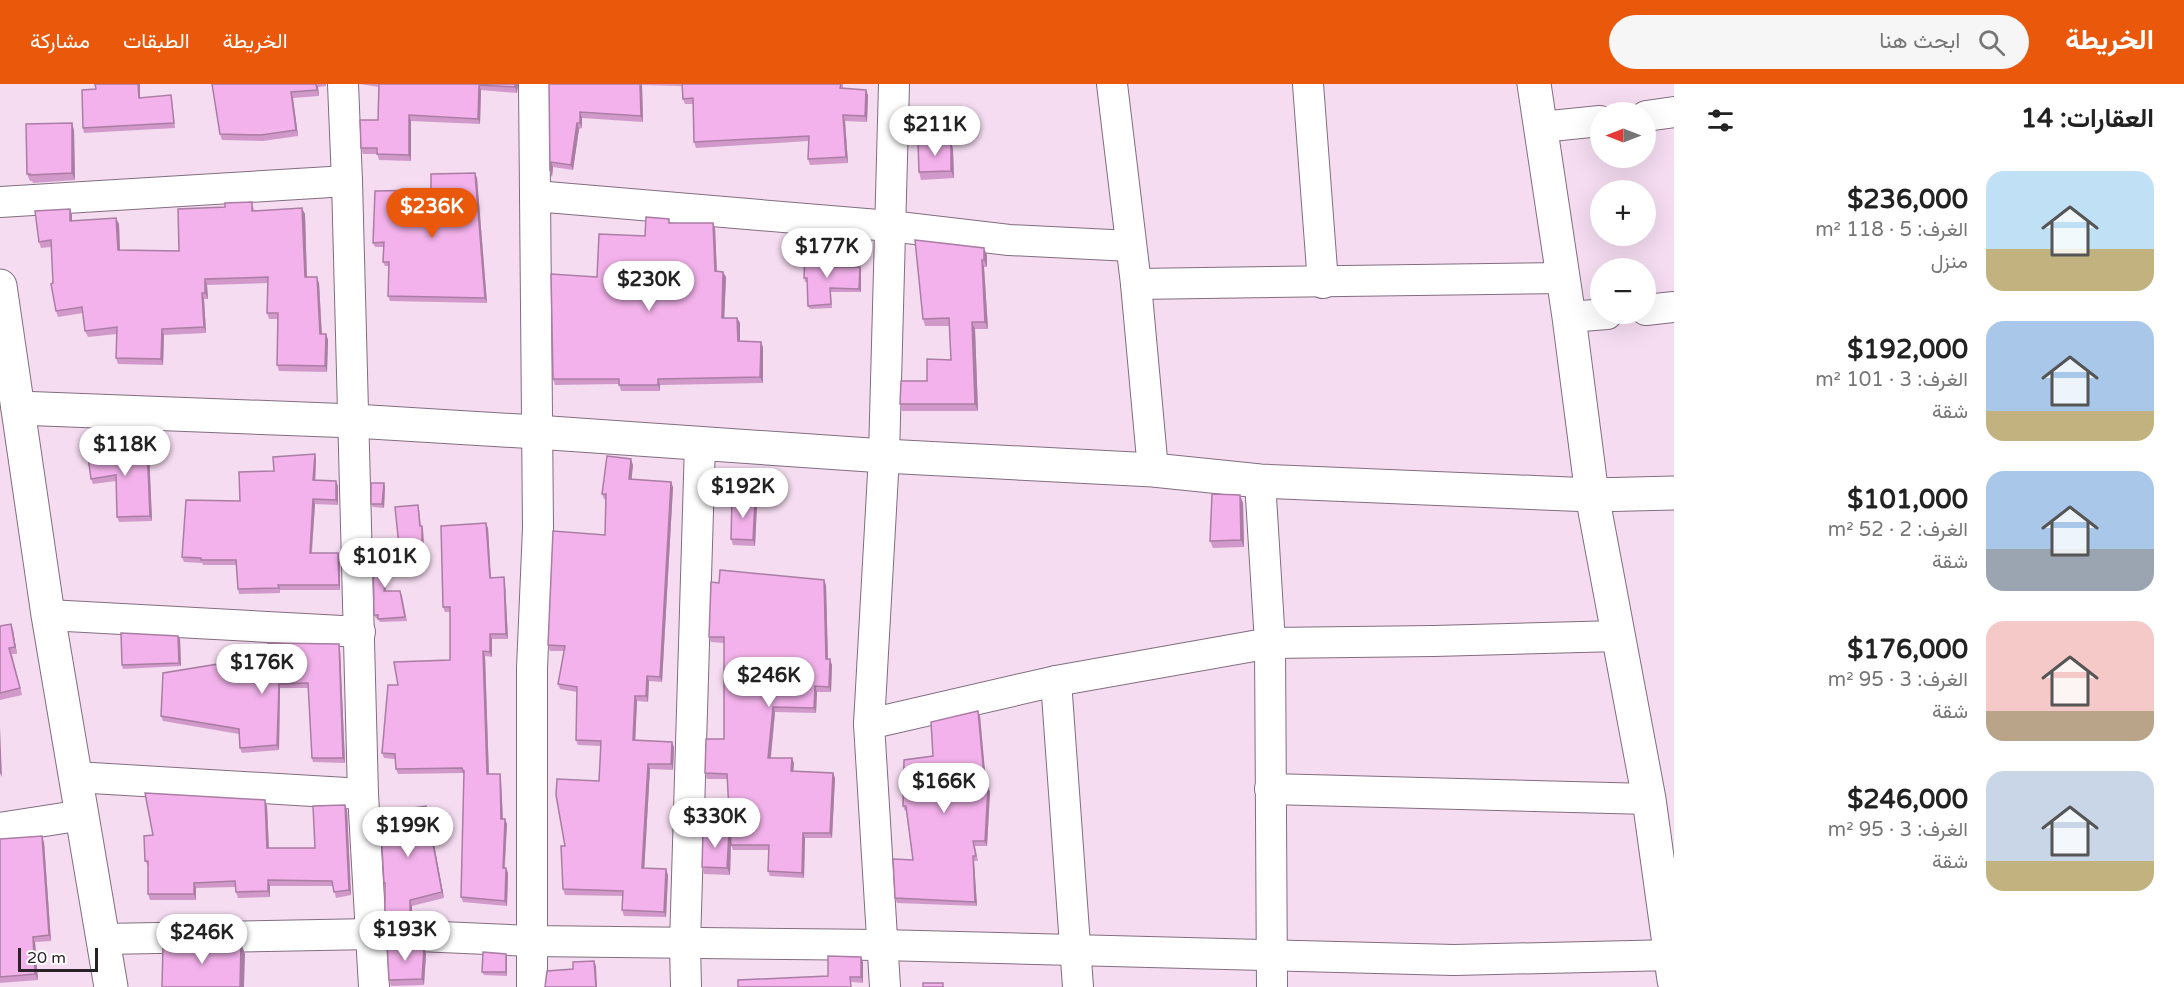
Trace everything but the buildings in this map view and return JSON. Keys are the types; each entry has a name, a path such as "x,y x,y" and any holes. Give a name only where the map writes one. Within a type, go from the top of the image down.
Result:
{"street":[{"path":"342,84 347,181 363,794 374,987"},
{"path":"532,987 532,668 538,528 534,84"},
{"path":"885,987 868,724 884,456 894,84"},
{"path":"1112,84 1136,284 1153,470"},
{"path":"1308,84 1323,283"},
{"path":"102,939 372,934 531,942 881,945 1272,956 1455,974 1673,963 1648,800 1592,495 1569,317 1534,84"},
{"path":"1656,115 1674,112"},
{"path":"1541,127 1590,122"},
{"path":"0,202 347,181"},
{"path":"536,196 890,226 1009,240 1131,246"},
{"path":"1136,284 1563,278"},
{"path":"1,291 48,615 111,987"},
{"path":"1656,309 1674,307"},
{"path":"1569,317 1590,315"},
{"path":"18,408 536,432 884,456 1153,470 1260,481 1592,495 1674,493"},
{"path":"686,987 685,944 700,444"},
{"path":"1260,481 1270,643 1272,987"},
{"path":"48,615 360,632"},
{"path":"868,724 1056,681 1270,643 1619,636"},
{"path":"1056,681 1078,987"},
{"path":"75,777 363,794"},
{"path":"1270,789 1648,800"},
{"path":"0,828 83,815"}]}
